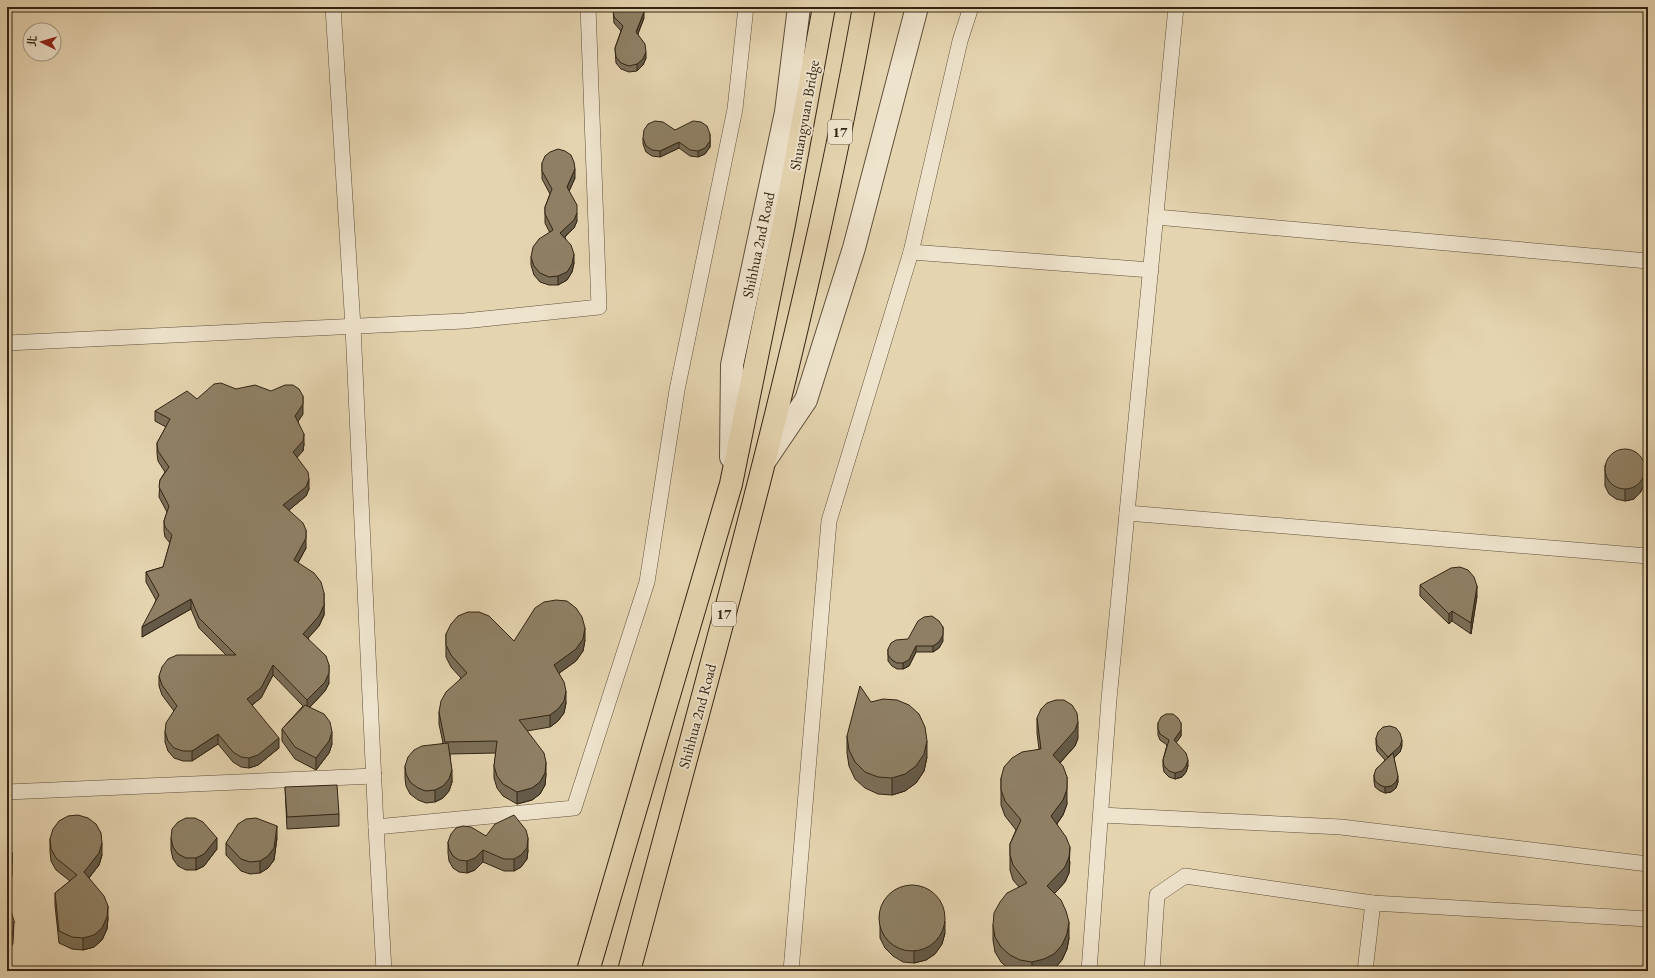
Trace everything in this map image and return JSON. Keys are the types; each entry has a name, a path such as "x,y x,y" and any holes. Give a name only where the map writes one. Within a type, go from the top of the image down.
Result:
{"main road":[{"name":"Shuangyuan Bridge","path":"784,224 824,7"},
{"name":"Shihhua 2nd Road","path":"629,971 764,462 813,256 850,82 864,7"},
{"name":"Shihhua 2nd Road","path":"588,971 731,484 784,224"}],"street":[{"name":"Shihhua 2nd Road","path":"731,484 732,365 786,112 799,7"},
{"name":"Shihhua 2nd Road","path":"764,462 806,400 854,248 917,7"}],"lane":[{"path":"333,7 353,327 384,971"},
{"path":"7,343 464,321 600,307 588,7"},
{"path":"376,827 574,808 647,582 677,390 735,109 746,7"},
{"path":"791,971 829,521 911,252 960,41 971,7"},
{"path":"1089,971 1109,699 1176,7"},
{"path":"1156,217 1648,261"},
{"path":"911,252 1151,270"},
{"path":"1128,513 1648,556"},
{"path":"7,792 374,776"},
{"path":"1101,815 1341,827 1648,864"},
{"path":"1152,971 1157,895 1185,876 1373,903 1648,919"},
{"path":"1365,971 1373,903"}],"building":[{"path":"614,7 644,7 644,12 636,32 645,44 646,52 643,59 637,64 629,66 621,63 616,57 615,48 623,26 614,17"},
{"path":"655,121 663,122 675,130 693,121 701,122 707,126 710,134 710,141 705,148 698,151 690,150 679,142 660,151 652,150 646,146 643,138 644,130 648,124"},
{"path":"558,149 571,155 574,162 575,169 567,187 577,205 577,213 574,220 560,233 571,245 574,254 572,264 567,272 558,276 549,277 540,273 534,266 531,257 533,247 539,239 553,230 545,214 545,207 552,189 542,171 542,163 545,156"},
{"path":"221,383 236,389 255,385 271,391 285,385 293,385 299,389 303,396 303,404 295,416 304,434 303,441 293,452 308,472 309,479 306,487 283,505 303,523 306,530 306,538 294,560 314,573 321,582 324,593 324,605 319,616 303,634 326,656 329,665 329,673 325,682 307,700 273,665 261,688 247,699 279,738 258,755 249,758 241,757 233,752 218,734 192,751 183,751 174,748 168,741 165,732 166,723 177,706 162,685 159,676 162,667 168,659 177,655 236,655 199,618 191,599 142,627 159,595 146,572 163,567 172,535 165,527 164,521 169,506 159,487 160,480 169,467 158,451 157,443 170,419 155,411 187,391 197,399 214,384"},
{"path":"1629,449 1636,452 1642,458 1645,469 1644,477 1636,486 1629,489 1621,489 1614,486 1606,477 1605,465 1608,458 1617,450"},
{"path":"1460,567 1468,570 1474,577 1477,586 1471,623 1452,611 1449,614 1420,585 1451,568"},
{"path":"556,600 567,601 576,608 582,617 585,628 583,639 576,649 554,665 564,682 566,691 564,701 558,709 550,715 519,720 544,753 546,762 545,773 540,782 532,788 517,792 503,784 497,776 494,766 497,741 445,742 439,712 441,701 446,692 467,673 451,655 446,645 446,634 451,624 458,616 468,612 479,612 489,616 514,641 535,608 544,602"},
{"path":"932,616 939,621 943,627 943,635 939,642 933,646 916,646 909,660 903,663 897,663 892,660 888,655 888,649 891,643 896,640 908,639 918,621 924,617"},
{"path":"860,686 871,702 883,699 897,700 909,705 919,714 925,727 927,741 924,754 916,766 905,774 892,778 878,777 865,772 855,762 849,750 847,736"},
{"path":"1056,700 1064,700 1072,705 1077,713 1078,722 1075,730 1053,755 1063,766 1067,777 1067,789 1063,800 1051,816 1066,837 1070,847 1069,857 1065,867 1047,886 1061,900 1069,922 1067,934 1062,945 1054,954 1044,959 1032,962 1020,960 1010,955 1001,947 995,937 993,925 994,913 1000,902 1007,893 1027,883 1013,865 1010,855 1010,844 1021,820 1005,801 1001,790 1001,778 1004,767 1012,758 1022,752 1041,749 1037,718 1041,709 1047,703"},
{"path":"305,705 324,714 330,722 332,732 329,741 316,758 295,747 282,729"},
{"path":"1166,714 1173,714 1181,723 1181,730 1174,740 1186,753 1188,760 1182,771 1175,773 1169,771 1164,766 1163,760 1169,740 1160,734 1158,729 1158,723 1161,717"},
{"path":"1390,726 1396,728 1400,733 1402,740 1400,746 1388,757 1377,745 1376,738 1378,732 1383,727"},
{"path":"448,743 452,770 449,779 443,786 435,790 426,791 418,788 410,782 406,774 405,766 408,757 414,750 422,746"},
{"path":"1393,753 1398,776 1396,782 1391,786 1385,787 1375,781 1374,775 1376,769"},
{"path":"337,785 339,814 287,817 285,787"},
{"path":"78,815 88,818 96,824 101,833 102,843 99,853 84,872 104,896 108,906 107,917 102,928 94,935 83,938 72,937 59,931 55,893 77,875 56,858 51,849 50,839 53,829 59,821 68,816"},
{"path":"514,815 526,830 528,838 527,848 521,855 514,859 504,859 483,850 475,858 467,861 459,860 453,856 449,849 448,842 451,834 456,828 463,826 471,827 486,836 495,824"},
{"path":"186,818 195,818 203,822 217,838 204,854 196,858 186,858 178,854 173,847 171,838 172,829 178,822"},
{"path":"256,818 277,826 274,848 268,856 260,861 250,862 241,859 226,843 238,824 246,819"},
{"path":"7,841 12,853 12,864 7,875"},
{"path":"912,885 925,888 935,895 942,905 945,918 942,931 935,941 925,948 912,951 899,948 889,941 882,931 879,918 882,905 889,895 899,888"},
{"path":"7,906 11,911 14,921 13,932 7,943"}]}
